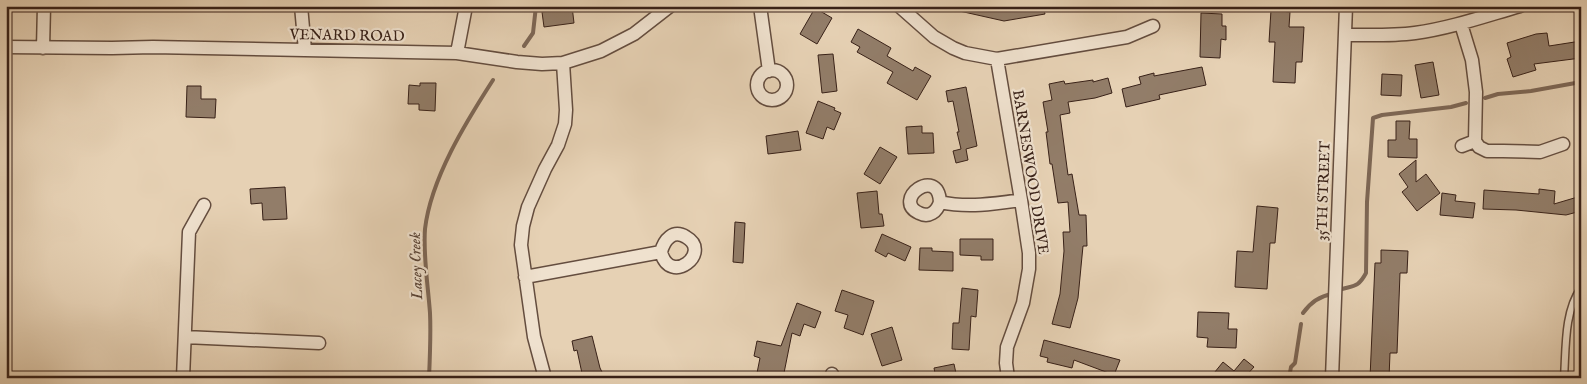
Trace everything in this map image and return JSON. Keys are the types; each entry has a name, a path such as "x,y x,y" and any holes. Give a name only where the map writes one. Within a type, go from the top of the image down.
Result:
{"street":[{"path":"43,48 44,6"},
{"path":"301,6 305,50"},
{"path":"457,53 466,6"},
{"name":"VENARD ROAD","path":"6,47 112,48 153,46 457,53 517,62 564,63 601,51 634,34 670,6"},
{"path":"760,6 769,71"},
{"path":"899,6 934,37 953,48 966,53 997,58 1127,37 1153,26"},
{"name":"35TH STREET","path":"1332,378 1346,6"},
{"path":"1345,35 1413,33 1461,24 1520,6"},
{"path":"1461,24 1472,60 1476,92 1475,141 1479,147 1487,151 1540,152 1563,144"},
{"name":"BARNESWOOD DRIVE","path":"997,58 1022,200 1029,253 1029,269 1023,303 1007,347 1006,363 1008,378"},
{"path":"545,378 534,337 521,245 528,206 558,146 565,124 564,63"},
{"path":"1462,146 1475,141"},
{"path":"940,202 970,206 1022,200"},
{"path":"183,378 189,232 204,205"},
{"path":"525,277 662,252"},
{"path":"184,337 319,343"}],"lane":[{"path":"1564,378 1572,303 1581,288"}],"building":[{"path":"562,6 572,6 574,23 544,27 542,12 562,9"},
{"path":"956,6 1043,6 1045,14 1004,21 955,10"},
{"path":"815,8 832,18 817,44 800,34"},
{"path":"1271,10 1290,12 1289,27 1304,27 1302,62 1296,62 1295,83 1273,82 1275,42 1269,42"},
{"path":"1201,13 1222,14 1222,26 1226,26 1226,40 1221,39 1220,58 1200,57"},
{"path":"858,29 891,48 887,56 913,71 915,67 931,76 917,100 887,83 893,72 857,52 860,47 851,42"},
{"path":"1547,33 1549,46 1581,41 1581,58 1534,64 1536,70 1513,77 1507,59 1511,57 1507,43 1536,34"},
{"path":"833,54 837,91 822,93 818,55"},
{"path":"1433,62 1439,95 1421,98 1415,65"},
{"path":"1202,67 1206,85 1159,95 1160,99 1126,107 1122,89 1141,84 1139,77 1154,73 1154,76"},
{"path":"1382,74 1402,75 1401,96 1381,95"},
{"path":"1108,78 1112,93 1068,102 1070,113 1060,115 1068,175 1072,174 1079,215 1086,215 1087,246 1083,246 1078,298 1070,328 1052,324 1060,294 1064,251 1063,232 1070,232 1068,202 1058,203 1052,164 1050,164 1046,132 1048,132 1043,102 1052,100 1049,84 1064,81 1065,84 1093,80 1093,82"},
{"path":"420,83 436,83 435,111 419,110 419,104 408,104 409,85 420,86"},
{"path":"187,86 201,86 201,99 216,99 215,118 186,117"},
{"path":"966,87 977,146 966,149 968,160 956,163 953,151 961,149 957,132 959,132 953,101 948,102 946,91"},
{"path":"818,101 835,108 834,110 841,113 834,130 827,127 823,139 806,133"},
{"path":"1396,121 1410,121 1409,139 1417,139 1417,158 1388,157 1388,140 1396,140"},
{"path":"922,126 922,133 933,133 934,153 908,154 906,127"},
{"path":"798,131 801,150 768,154 766,136"},
{"path":"880,147 897,157 880,184 864,174"},
{"path":"1416,160 1416,182 1426,174 1440,193 1417,211 1402,192 1408,187 1399,174"},
{"path":"285,187 287,219 263,220 262,203 251,204 250,189"},
{"path":"1539,189 1555,191 1554,204 1581,196 1581,211 1566,215 1483,209 1484,190 1539,194"},
{"path":"877,191 879,214 882,214 884,226 861,228 857,193"},
{"path":"1442,193 1456,195 1455,201 1475,203 1473,218 1440,215"},
{"path":"1257,206 1278,208 1275,243 1270,243 1267,289 1235,287 1237,251 1253,252"},
{"path":"735,222 745,223 743,263 733,262"},
{"path":"882,234 911,247 905,261 888,253 886,257 875,251"},
{"path":"960,239 993,239 993,260 981,260 981,256 960,255"},
{"path":"920,248 932,248 932,251 953,252 953,271 919,270"},
{"path":"1381,250 1408,251 1407,273 1400,273 1397,353 1390,353 1389,378 1370,378 1375,263 1381,263"},
{"path":"962,288 978,290 976,317 971,316 969,350 952,349 953,323 959,323"},
{"path":"842,290 874,301 863,335 844,328 848,315 835,311"},
{"path":"797,303 821,312 815,328 804,324 800,336 792,333 783,378 756,378 760,358 754,356 757,341 781,346"},
{"path":"1198,312 1229,313 1228,329 1237,329 1236,348 1207,347 1208,338 1197,337"},
{"path":"892,327 902,360 882,366 871,334"},
{"path":"592,336 600,368 605,378 583,378 577,350 574,351 572,341"},
{"path":"1044,340 1120,360 1114,375 1074,360 1072,368 1047,362 1048,358 1040,356"},
{"path":"1244,359 1254,367 1244,378 1210,378 1223,362 1234,371"},
{"path":"954,364 957,378 936,378 934,368"}],"waterway":[{"name":"Lacey Creek","path":"524,46 533,33 536,6"},
{"name":"Lacey Creek","path":"429,378 430,321 425,260 425,229 429,210 434,190 451,151 493,80"},
{"path":"1485,98 1498,94 1531,91 1581,82"},
{"path":"1339,290 1358,284 1366,273 1367,202 1373,118 1382,115 1451,107 1466,103"},
{"path":"1303,313 1316,300 1332,294"},
{"path":"1289,378 1291,367 1295,363 1301,324"}]}
